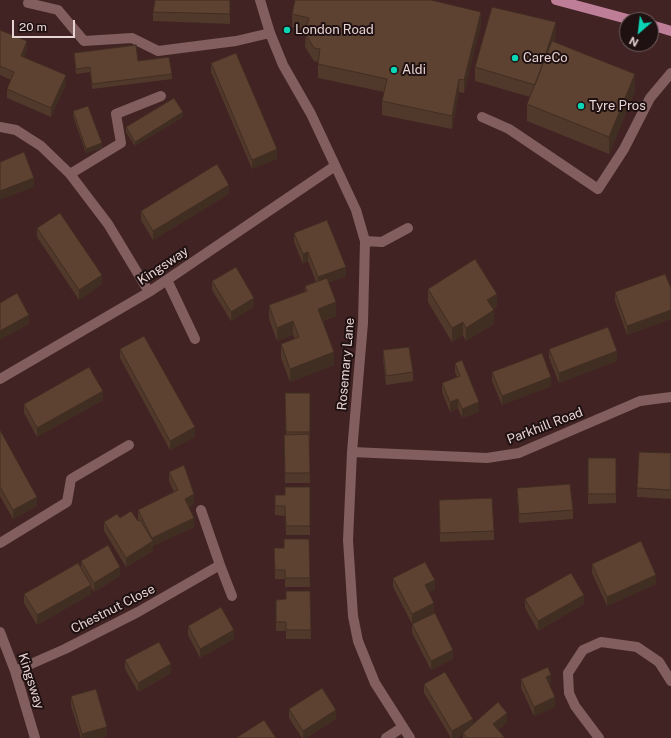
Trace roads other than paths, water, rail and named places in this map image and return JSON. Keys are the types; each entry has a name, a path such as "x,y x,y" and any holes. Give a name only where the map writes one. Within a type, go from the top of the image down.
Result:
{"main road":[{"path":"556,0 619,17"},
{"path":"659,28 671,31"}],"street":[{"name":"Rosemary Lane","path":"260,0 270,33 283,65 311,114 356,210 365,241 363,323 352,452 348,540 353,616 358,641 374,683 410,738"},
{"path":"28,3 58,10 84,41 132,38 158,50 236,41 270,33"},
{"path":"482,117 509,129 598,189 624,149 650,98 671,73"},
{"path":"70,174 121,143 116,114 161,96"},
{"path":"0,127 16,130 41,146 70,174 108,224 149,292"},
{"name":"Kingsway","path":"0,380 149,292 335,166"},
{"path":"365,241 382,242 408,228"},
{"path":"167,280 195,339"},
{"name":"Parkhill Road","path":"352,452 487,458 519,453 640,401 671,397"},
{"path":"0,543 67,502 72,479 129,445"},
{"path":"201,510 232,596"},
{"name":"Chestnut Close","path":"15,670 65,648 138,612 220,565"},
{"name":"Kingsway","path":"0,632 15,670 35,738"},
{"path":"600,738 575,706 568,693 568,673 583,650 601,642 637,647 659,662 671,681"},
{"path":"386,738 403,728"}],"place":[{"name":"London Road","path":"287,30"},
{"name":"CareCo","path":"515,58"},
{"name":"Aldi","path":"394,70"},
{"name":"Tyre Pros","path":"581,106"}]}
